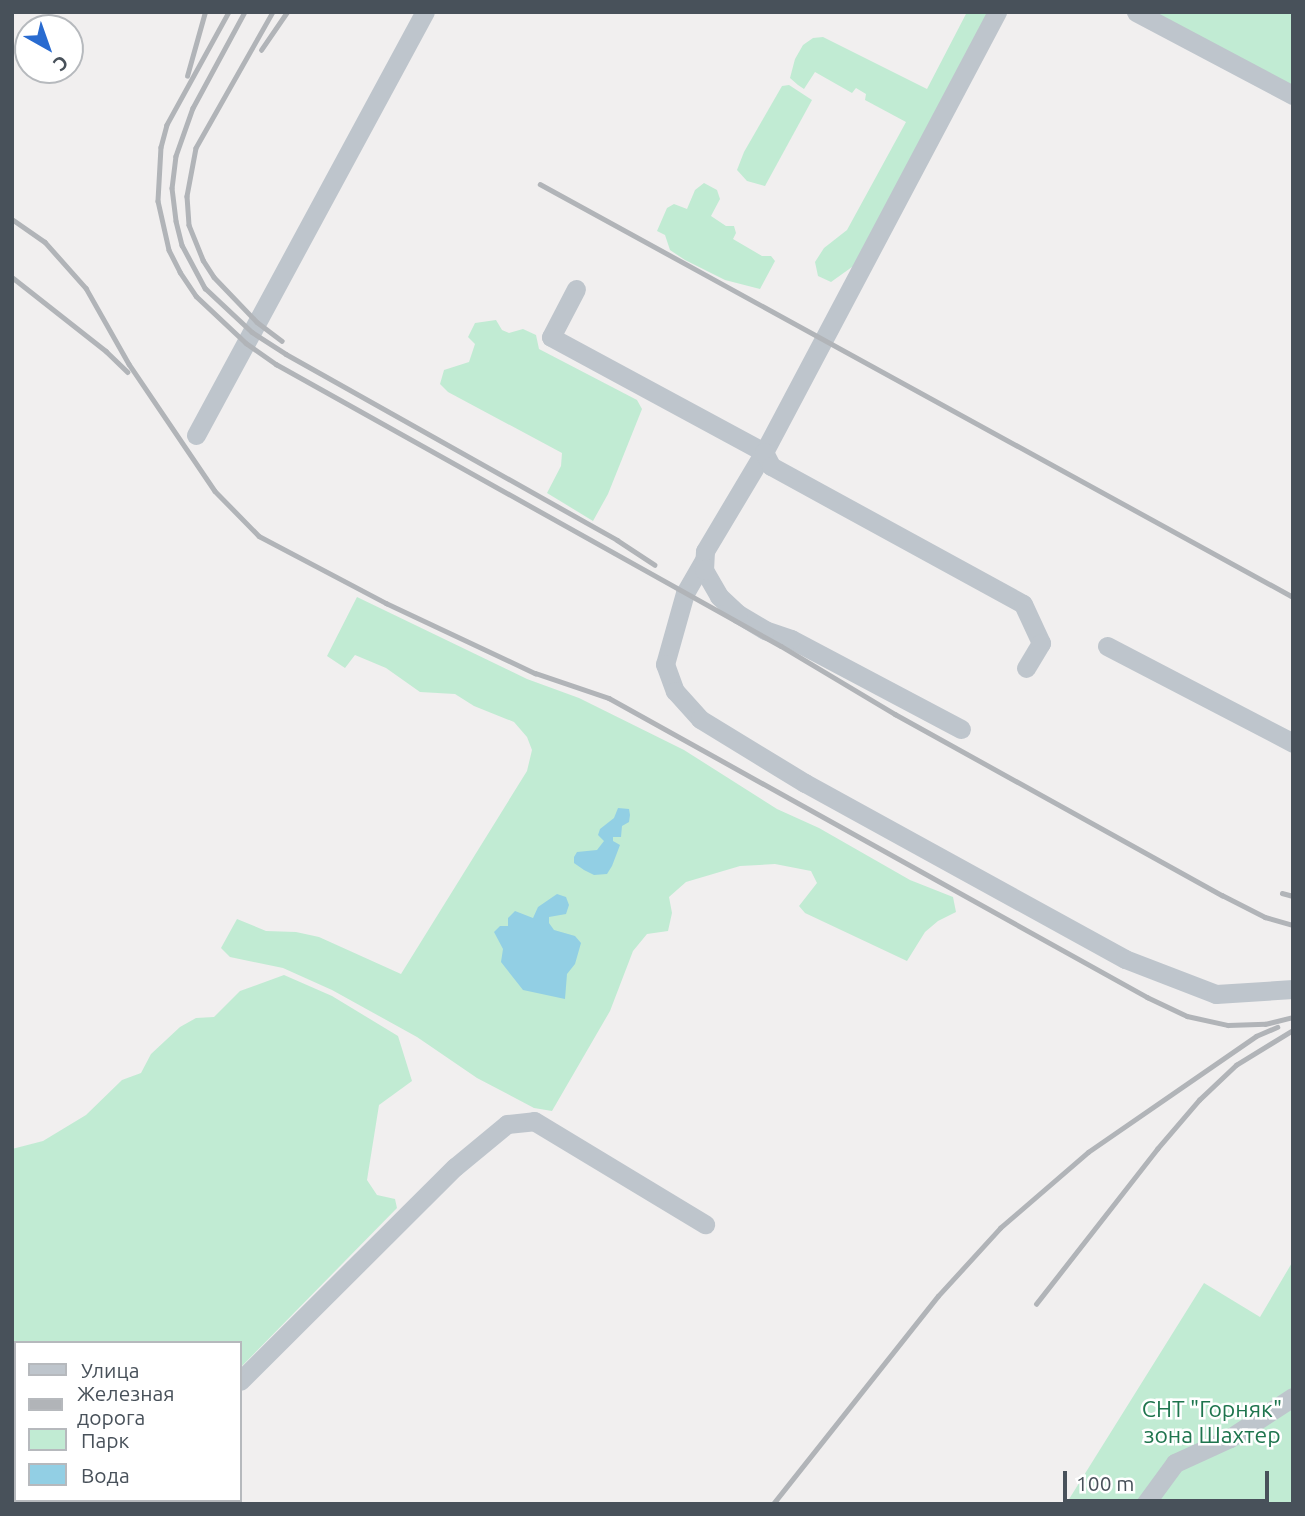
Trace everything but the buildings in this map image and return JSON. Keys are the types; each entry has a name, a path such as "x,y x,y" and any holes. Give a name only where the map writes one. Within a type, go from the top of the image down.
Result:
{"street":[{"path":"196,435 425,12"},
{"path":"961,729 738,614 719,596 704,570 704,560 705,551 764,452 997,12"},
{"path":"1136,12 1293,95"},
{"path":"576,289 551,337 764,452 771,466 1023,604 1041,643 1026,668"},
{"path":"704,560 685,593 664,664 676,691 700,719 805,783 1125,959 1216,994 1293,989"},
{"path":"1108,646 1293,743"},
{"path":"242,1379 455,1167 507,1125 534,1121 705,1224"},
{"path":"1145,1504 1175,1463 1230,1438 1293,1397"}],"green space":[{"path":"967,12 989,12 859,262 831,282 818,276 815,262 824,248 847,230 906,122 865,100 866,94 856,88 852,93 815,72 804,89 790,78 795,59 803,45 813,38 823,37 927,89"},
{"path":"1150,12 1293,12 1293,86"},
{"path":"789,85 812,100 765,186 747,181 737,170 744,152 782,86"},
{"path":"704,183 717,190 720,199 711,216 726,226 734,226 736,233 733,239 762,256 771,256 775,261 760,289 725,280 685,260 670,250 665,235 657,231 667,208 674,204 687,209 695,190"},
{"path":"496,320 502,330 509,333 523,329 536,335 539,349 637,400 642,409 608,494 593,521 547,493 561,466 562,453 448,392 440,384 444,370 469,362 475,344 468,337 475,323"},
{"path":"357,597 527,679 579,698 684,750 777,809 819,828 910,880 953,897 956,912 938,921 925,932 907,961 805,913 799,906 817,883 811,871 775,864 740,866 686,882 669,897 672,913 668,931 647,934 633,951 610,1011 552,1111 534,1108 477,1078 417,1037 332,990 283,968 230,957 221,948 237,919 266,931 296,932 319,937 401,974 527,771 532,750 527,737 514,722 474,706 455,694 420,692 386,668 355,655 345,668 327,656"},
{"path":"284,975 332,996 398,1036 412,1081 379,1105 367,1180 377,1195 395,1199 397,1208 242,1366 242,1341 14,1341 14,1502 110,1502 12,1504 12,1149 43,1141 86,1115 122,1080 141,1073 151,1054 180,1027 196,1018 214,1017 240,991"},
{"name":"СНТ \"Горняк\" зона Шахтер","path":"1293,1261 1293,1504 1066,1504 1204,1283 1260,1317"}],"water":[{"path":"618,808 629,809 629,822 622,826 621,837 613,837 613,841 620,845 607,874 594,875 574,863 574,857 577,852 597,850 604,841 598,835 600,829 614,818"},
{"path":"557,894 566,897 569,905 566,914 549,917 549,923 554,930 575,936 581,943 575,964 567,974 565,999 523,990 501,962 503,949 494,932 500,926 508,926 508,918 515,911 533,918 538,907"}],"railway":[{"path":"187,76 205,12"},
{"path":"229,12 167,125 161,147 158,201 169,250 180,272 196,296 246,343 276,364 781,646 895,714 1222,895 1265,917 1293,925"},
{"path":"245,12 193,108 176,156 172,188 176,221 182,245 205,288 252,332 286,354 617,540 655,565"},
{"path":"273,12 196,148 187,196 189,225 203,260 214,277 257,322 282,341"},
{"path":"261,50 287,12"},
{"path":"540,184 1293,597"},
{"path":"12,219 45,242 86,288 129,364 215,491 259,536 386,603 535,673 609,698 1147,997 1187,1016 1228,1025 1265,1024 1293,1017"},
{"path":"12,277 106,351 128,372"},
{"path":"1282,893 1293,896"},
{"path":"773,1504 938,1296 1000,1228 1088,1152 1256,1036 1277,1027"},
{"path":"1036,1304 1157,1149 1199,1100 1236,1065 1293,1030"}]}
